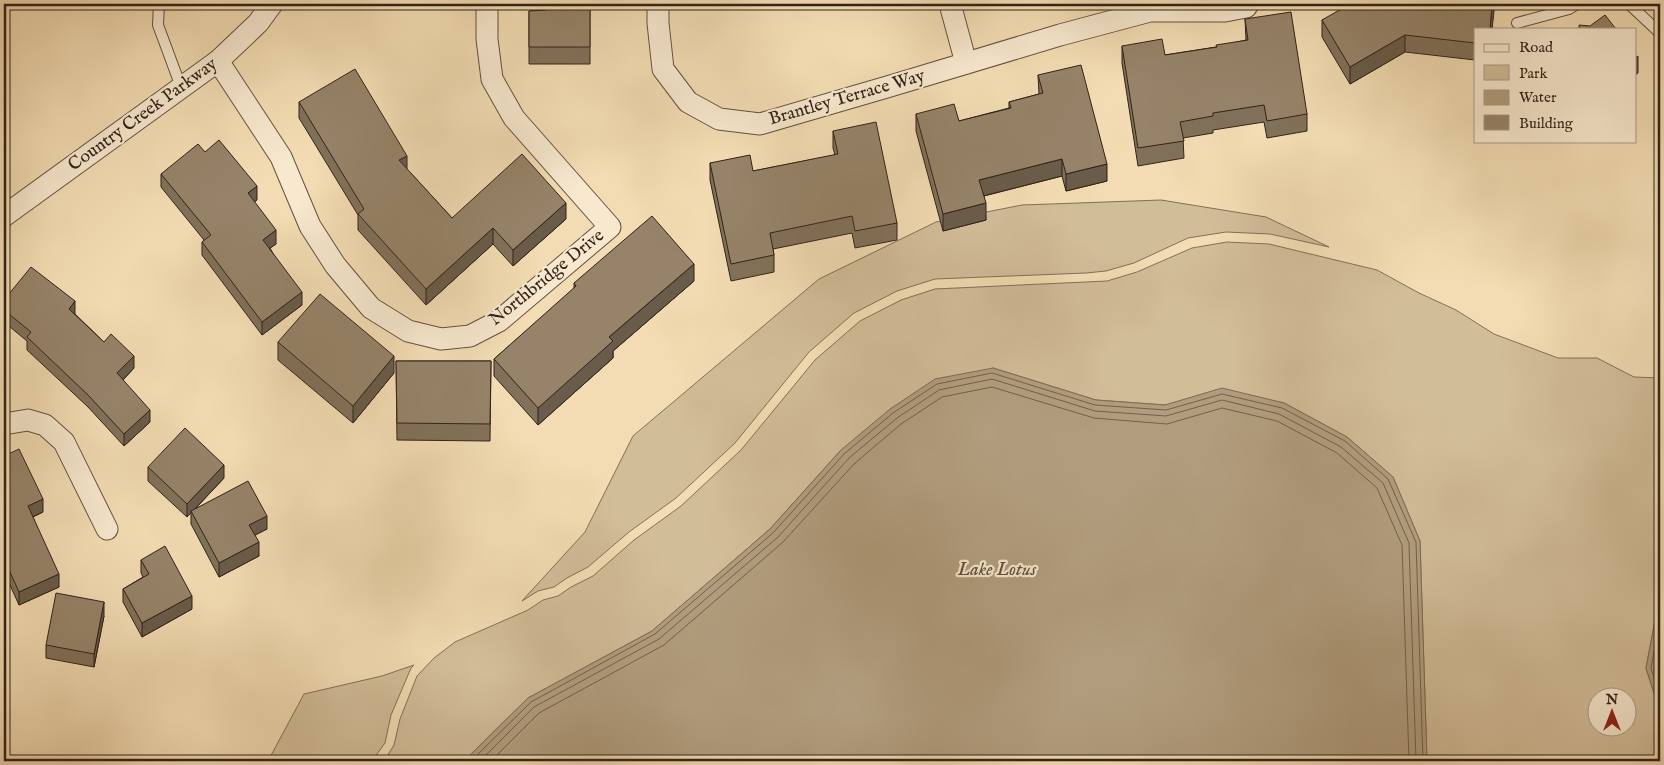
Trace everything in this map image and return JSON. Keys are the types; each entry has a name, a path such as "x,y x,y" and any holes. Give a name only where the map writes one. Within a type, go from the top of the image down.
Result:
{"street":[{"name":"Country Creek Parkway","path":"4,216 218,60 258,23 272,4"},
{"name":"Northbridge Drive","path":"218,60 281,157 310,226 335,265 371,308 408,331 441,339 470,336 499,321 610,227 514,118 492,79 487,39 487,4"},
{"name":"Brantley Terrace Way","path":"658,4 663,69 688,102 719,119 760,124 1060,35 1150,11 1176,7 1225,11 1247,5"},
{"path":"950,4 966,63"},
{"path":"4,424 28,420 45,425 64,442 106,529"}],"lane":[{"path":"159,4 158,25 181,88"},
{"path":"1517,23 1569,9 1577,4"},
{"path":"1629,4 1660,32"}],"green space":[{"path":"1161,200 1266,217 1329,247 1270,234 1226,232 1188,238 1134,263 1106,271 935,279 897,291 854,313 809,352 735,443 676,498 629,532 588,567 554,587 538,591 522,601 585,532 633,436 819,279 936,222 1022,205"},
{"path":"1227,242 1269,244 1377,270 1419,293 1456,310 1494,334 1558,358 1597,358 1634,377 1660,378 1660,605 1657,610 1646,668 1660,712 1660,761 1427,761 1420,541 1393,477 1347,437 1284,403 1222,389 1165,405 1096,400 993,368 841,450 770,529 652,631 528,698 464,761 384,761 394,745 400,719 417,676 434,658 455,642 528,610 543,600 558,596 593,576 634,540 681,506 741,450 815,360 860,321 901,300 935,289 1107,281 1137,272 1192,248"},
{"path":"414,665 391,715 385,743 372,761 268,761 304,694 382,676"}],"water":[{"name":"Lake Lotus","path":"993,368 1096,400 1165,405 1222,388 1284,403 1347,437 1393,477 1420,541 1427,761 464,761 528,698 652,631 770,529 841,450 890,409 935,379"},
{"path":"1660,605 1660,712 1646,668 1657,610"}],"building":[{"path":"547,4 590,4 590,47 529,47 529,11 547,10"},
{"path":"1350,4 1492,4 1490,28 1474,28 1474,43 1405,35 1350,67 1322,20"},
{"path":"1291,12 1307,114 1267,121 1264,105 1213,113 1213,116 1180,122 1184,141 1138,148 1122,46 1162,39 1165,55 1217,47 1216,45 1248,40 1245,19"},
{"path":"1605,15 1615,28 1579,28 1579,25 1590,26"},
{"path":"1081,65 1107,164 1066,174 1062,159 979,180 986,203 943,214 916,114 954,104 959,121 1011,108 1009,102 1043,93 1038,75"},
{"path":"355,69 407,156 399,160 452,218 522,154 566,203 513,250 493,228 426,289 358,214 364,209 299,102"},
{"path":"876,122 897,223 855,231 852,216 770,233 774,255 731,264 710,163 750,155 753,171 838,154 833,131"},
{"path":"219,140 257,186 248,193 276,230 263,240 302,292 262,322 202,242 211,235 161,174 198,144 205,152"},
{"path":"652,216 694,264 609,337 613,341 538,408 494,359 576,286 574,283"},
{"path":"31,267 75,301 69,309 104,342 111,334 134,356 117,373 150,410 124,434 88,395 27,337 31,332 4,310 4,300"},
{"path":"320,294 394,356 353,406 278,342"},
{"path":"396,361 491,361 490,424 397,423"},
{"path":"185,428 224,465 187,504 148,467"},
{"path":"19,449 43,499 28,506 59,574 19,592 4,562 4,456"},
{"path":"248,481 267,516 249,525 259,542 219,563 191,511"},
{"path":"165,546 192,596 142,623 123,589 149,574 141,560"},
{"path":"56,593 104,602 94,654 46,645"}]}
